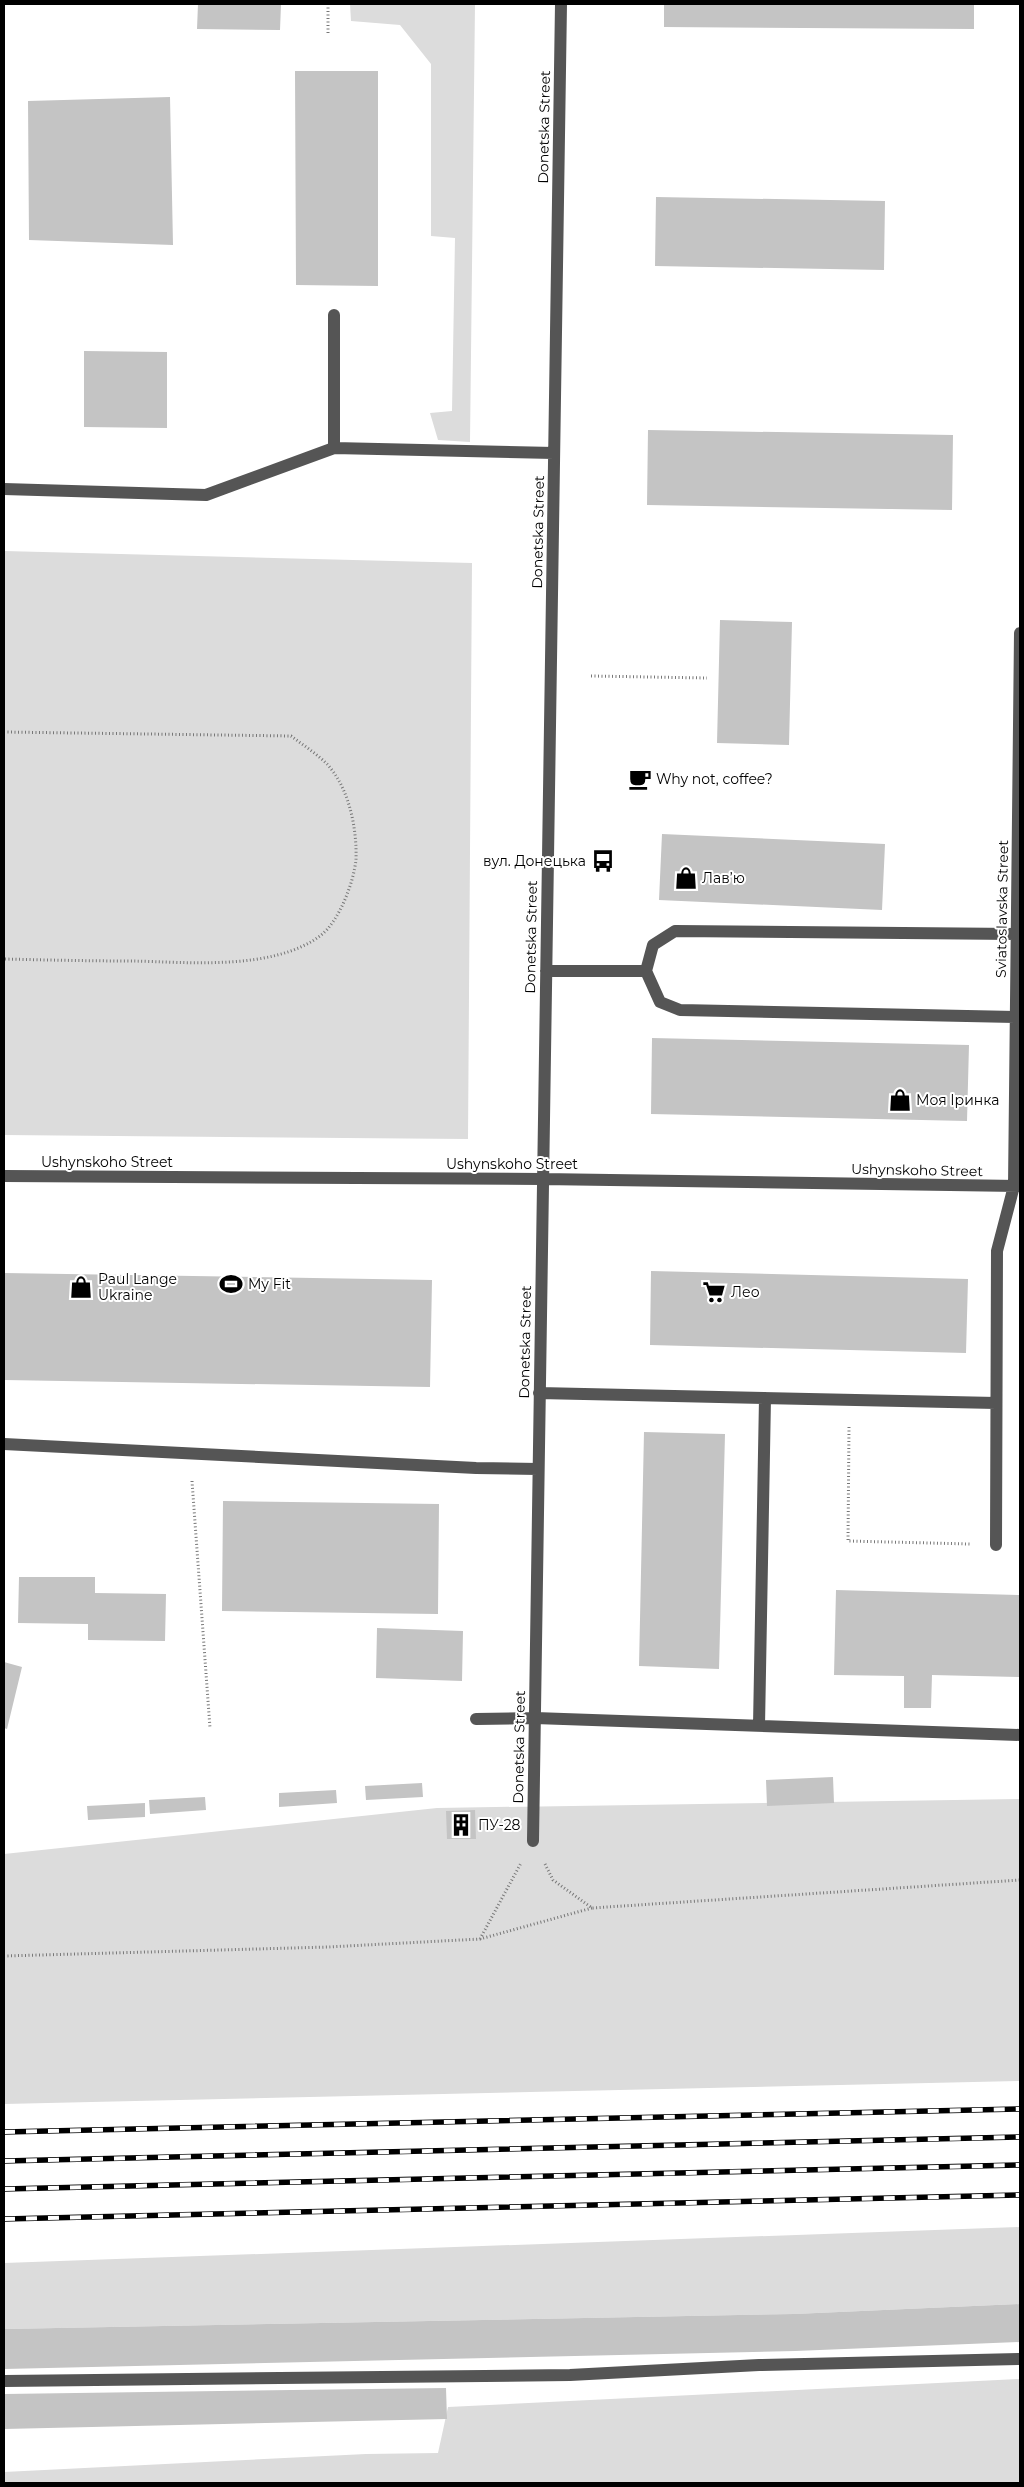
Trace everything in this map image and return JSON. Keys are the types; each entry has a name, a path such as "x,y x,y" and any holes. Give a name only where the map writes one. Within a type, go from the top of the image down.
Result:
{"street":[{"name":"Donetska Street","path":"533,1841 561,4"},
{"path":"334,315 334,448"},
{"path":"4,489 206,495 334,448 554,454"},
{"name":"Sviatoslavska Street","path":"996,1545 996,1251 1017,1186 1016,934 1019,830 1020,633"},
{"path":"1016,934 675,931 652,945 646,971 660,1002 680,1010 1016,1018"},
{"path":"546,971 646,971"},
{"name":"Ushynskoho Street","path":"4,1176 542,1179 1017,1186"},
{"path":"540,1393 996,1403"},
{"path":"759,1726 765,1398"},
{"path":"4,1444 476,1468 538,1469"},
{"path":"476,1719 535,1718 1020,1735"},
{"path":"4,2381 570,2375 759,2365 1020,2359"}],"path":[{"path":"328,4 328,36"},
{"path":"591,676 707,678"},
{"path":"4,732 291,736 327,765 347,798 357,834 355,870 344,905 321,936 290,951 259,959 196,962 4,959"},
{"path":"849,1400 848,1541 996,1545"},
{"path":"190,1452 210,1728"},
{"path":"533,1841 553,1880 592,1908"},
{"path":"480,1939 533,1841"},
{"path":"4,1956 328,1947 480,1939 592,1908 1020,1880"}],"shaded area":[{"path":"350,4 475,4 470,442 438,440 430,413 452,411 455,238 431,236 431,64 400,25 351,21"},
{"path":"4,551 472,563 468,1139 4,1135"},
{"path":"1020,1799 1020,2081 4,2104 4,1854 437,1808"},
{"path":"1020,2227 1020,2304 794,2314 4,2329 4,2263"},
{"path":"1020,2379 1020,2483 4,2483 4,2472 366,2454 438,2453 448,2407"}],"building":[{"path":"198,4 281,4 280,30 197,29"},
{"path":"664,4 974,4 974,29 664,27"},
{"path":"295,71 378,71 378,286 296,285"},
{"path":"170,97 173,245 29,240 28,101"},
{"path":"656,197 885,201 884,270 655,266"},
{"path":"84,351 167,352 167,428 84,427"},
{"path":"648,430 953,435 952,510 647,505"},
{"path":"720,620 792,622 789,745 717,743"},
{"path":"662,834 885,844 882,910 659,900"},
{"path":"652,1038 969,1045 967,1121 651,1114"},
{"path":"651,1271 968,1279 966,1353 650,1345"},
{"path":"4,1273 432,1280 430,1387 4,1380"},
{"path":"644,1432 725,1434 719,1669 639,1666"},
{"path":"223,1501 439,1504 438,1614 222,1611"},
{"path":"19,1577 95,1577 95,1593 166,1594 165,1641 88,1640 88,1624 18,1623"},
{"path":"836,1590 1020,1595 1020,1677 932,1675 931,1708 904,1708 904,1676 834,1675"},
{"path":"377,1628 463,1631 462,1681 376,1678"},
{"path":"4,1662 22,1667 7,1729 4,1728"},
{"path":"833,1777 834,1803 767,1806 766,1780"},
{"path":"422,1783 423,1797 366,1800 365,1786"},
{"path":"336,1790 337,1803 279,1807 279,1793"},
{"path":"205,1797 206,1810 150,1814 149,1800"},
{"path":"145,1803 145,1817 88,1820 87,1806"},
{"name":"ПУ-28","path":"475,1810 476,1839 447,1839 446,1811"},
{"path":"1020,2304 1020,2342 795,2351 4,2369 4,2329 794,2314"},
{"path":"446,2388 447,2419 4,2429 4,2394"}],"railway":[{"path":"4,2132 1020,2109"},
{"path":"4,2161 1020,2137"},
{"path":"4,2189 1020,2165"},
{"path":"4,2219 1020,2195"}],"place":[{"name":"Why not, coffee?","path":"640,779"},
{"name":"вул. Донецька","path":"603,861"},
{"name":"Лав’ю","path":"686,878"},
{"name":"Моя Іринка","path":"900,1100"},
{"name":"My Fit","path":"231,1284"},
{"name":"Paul Lange Ukraine","path":"81,1287"},
{"name":"Лео","path":"714,1292"},
{"name":"ПУ-28","path":"461,1825"}]}
